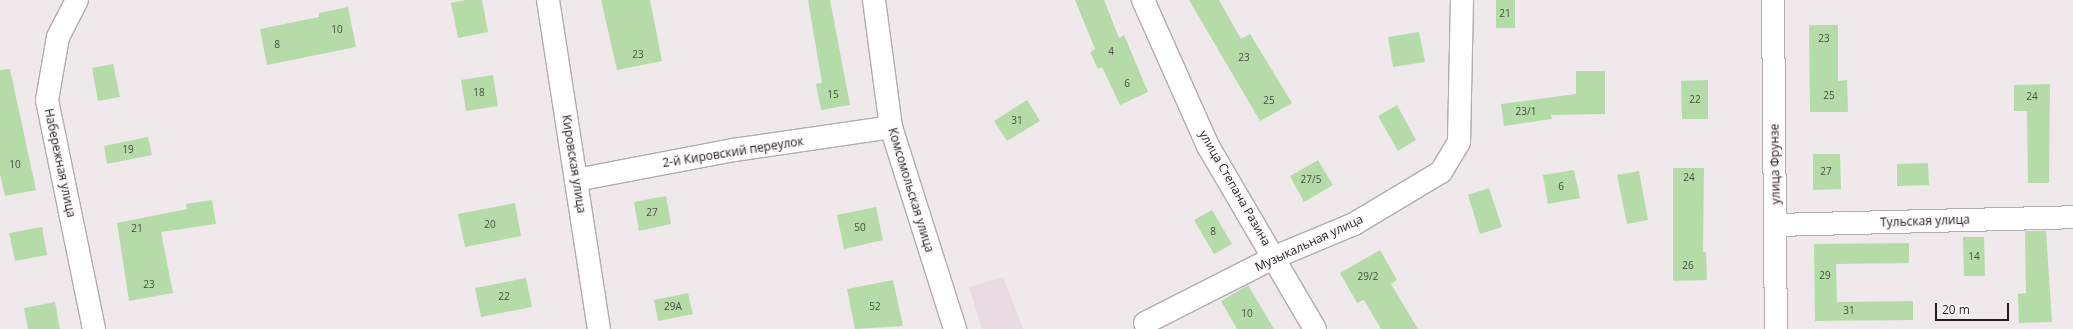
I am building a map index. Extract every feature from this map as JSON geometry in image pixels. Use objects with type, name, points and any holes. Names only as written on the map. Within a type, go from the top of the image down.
[{"type":"street","name":"Набережная улица","points":[[77,0],[58,37],[47,100],[94,329]]},
{"type":"street","name":"Кировская улица","points":[[548,0],[599,329]]},
{"type":"street","name":"Комсомольская улица","points":[[874,0],[891,127],[955,329]]},
{"type":"street","name":"улица Степана Разина","points":[[1143,0],[1208,146],[1275,257],[1315,329]]},
{"type":"street","name":"Музыкальная улица","points":[[1145,323],[1275,257],[1354,224],[1441,172],[1459,142],[1462,0]]},
{"type":"street","name":"улица Фрунзе","points":[[1773,0],[1776,329]]},
{"type":"street","name":"2-й Кировский переулок","points":[[576,180],[734,150],[891,127]]},
{"type":"street","name":"Тульская улица","points":[[1776,225],[2073,217]]},
{"type":"shaded area","points":[[1003,277],[1023,329],[982,329],[969,287]]},
{"type":"building","points":[[466,0],[482,0],[488,32],[458,38],[451,3]]},
{"type":"building","points":[[601,0],[650,0],[662,61],[617,70]]},
{"type":"building","points":[[808,0],[830,0],[850,105],[821,110],[816,84],[822,83]]},
{"type":"building","points":[[1075,0],[1104,0],[1119,38],[1124,35],[1148,92],[1120,105],[1102,67],[1098,69],[1090,52],[1095,49]]},
{"type":"building","points":[[1189,0],[1219,0],[1241,39],[1250,34],[1292,103],[1260,121]]},
{"type":"building","points":[[1496,0],[1515,0],[1515,28],[1496,28]]},
{"type":"building","points":[[348,7],[356,47],[267,65],[260,29],[319,17],[319,13]]},
{"type":"building","points":[[1809,25],[1838,25],[1838,81],[1847,80],[1848,112],[1810,112]]},
{"type":"building","points":[[1419,32],[1425,62],[1393,67],[1388,37]]},
{"type":"building","points":[[113,64],[120,97],[98,101],[92,68]]},
{"type":"building","points":[[10,69],[36,190],[5,196],[0,174],[0,70]]},
{"type":"building","points":[[1576,71],[1605,71],[1605,114],[1551,115],[1552,119],[1504,126],[1501,104],[1576,94]]},
{"type":"building","points":[[493,75],[498,106],[466,111],[461,80]]},
{"type":"building","points":[[1708,80],[1708,119],[1682,119],[1681,81]]},
{"type":"building","points":[[2050,84],[2049,183],[2028,183],[2027,111],[2014,111],[2014,85]]},
{"type":"building","points":[[1027,100],[1040,121],[1007,141],[994,121]]},
{"type":"building","points":[[1397,105],[1416,140],[1398,151],[1378,116]]},
{"type":"building","points":[[148,137],[152,155],[107,164],[104,146]]},
{"type":"building","points":[[1813,154],[1840,154],[1841,189],[1813,190]]},
{"type":"building","points":[[1318,160],[1333,185],[1304,202],[1290,176]]},
{"type":"building","points":[[1928,163],[1929,185],[1897,186],[1897,164]]},
{"type":"building","points":[[1673,168],[1704,168],[1703,252],[1706,252],[1707,280],[1673,281]]},
{"type":"building","points":[[1574,170],[1580,198],[1548,204],[1543,175]]},
{"type":"building","points":[[1639,171],[1648,220],[1627,224],[1617,175]]},
{"type":"building","points":[[1489,188],[1502,227],[1480,234],[1468,195]]},
{"type":"building","points":[[666,196],[671,224],[639,231],[634,202]]},
{"type":"building","points":[[212,200],[216,224],[161,232],[173,293],[129,301],[117,223],[187,209],[186,204]]},
{"type":"building","points":[[515,203],[521,236],[465,247],[458,214]]},
{"type":"building","points":[[876,207],[883,240],[844,249],[837,215]]},
{"type":"building","points":[[1212,210],[1232,244],[1214,254],[1194,220]]},
{"type":"building","points":[[42,227],[47,255],[15,261],[9,233]]},
{"type":"building","points":[[2025,231],[2046,231],[2052,322],[2019,323],[2018,294],[2026,293]]},
{"type":"building","points":[[1963,237],[1984,237],[1985,276],[1964,276]]},
{"type":"building","points":[[1909,243],[1909,263],[1836,264],[1837,302],[1913,301],[1913,320],[1815,321],[1814,244]]},
{"type":"building","points":[[1380,250],[1397,280],[1391,284],[1418,329],[1381,329],[1364,300],[1357,303],[1340,273]]},
{"type":"building","points":[[526,278],[532,307],[481,317],[475,288]]},
{"type":"building","points":[[893,280],[903,326],[855,329],[847,289]]},
{"type":"building","points":[[1248,285],[1274,329],[1237,329],[1221,301]]},
{"type":"building","points":[[688,293],[693,314],[658,321],[654,300]]},
{"type":"building","points":[[55,302],[60,329],[28,329],[24,308]]}]
